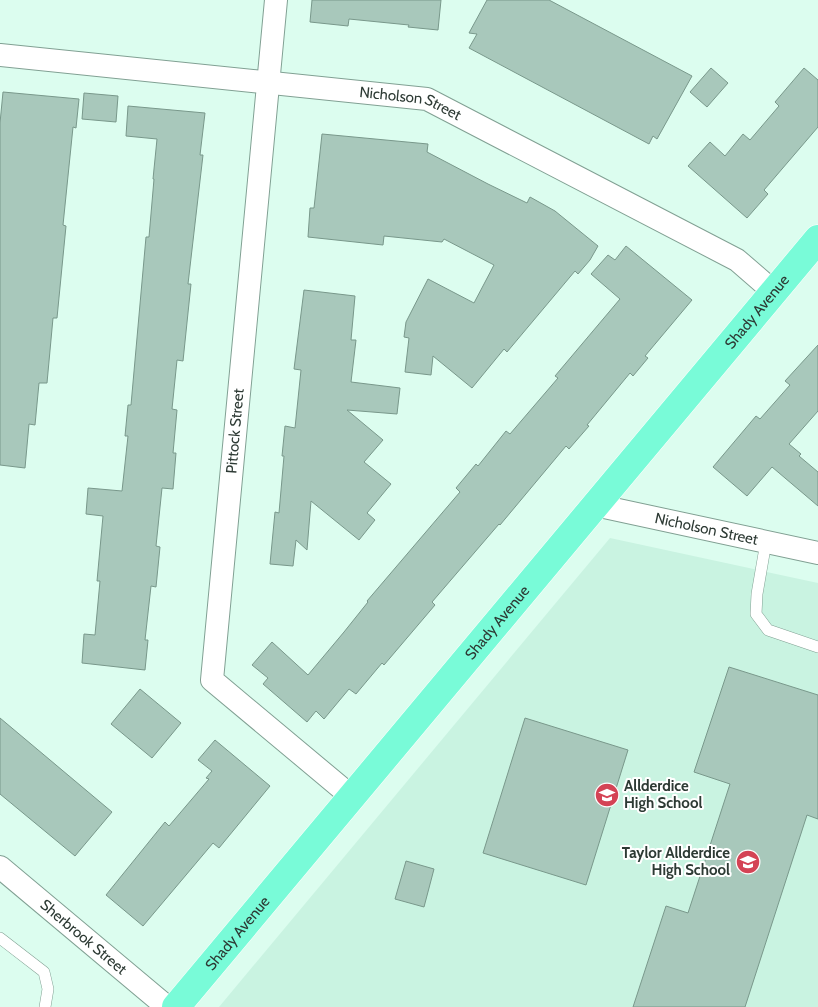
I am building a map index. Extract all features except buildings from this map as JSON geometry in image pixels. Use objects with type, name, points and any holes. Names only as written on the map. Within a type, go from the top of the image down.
[{"type":"main road","name":"Shady Avenue","points":[[176,1007],[818,239]]},
{"type":"street","name":"Pittock Street","points":[[276,0],[212,680],[352,797]]},
{"type":"street","name":"Nicholson Street","points":[[0,55],[427,98],[737,260],[774,292]]},
{"type":"street","name":"Nicholson Street","points":[[595,505],[818,553]]},
{"type":"street","name":"Sherbrook Street","points":[[0,867],[167,1007]]},
{"type":"lane","points":[[766,542],[757,594],[756,614],[768,630],[818,647]]},
{"type":"lane","points":[[0,938],[44,972],[48,989],[45,1007]]},
{"type":"shaded area","name":"Allderdice High School","points":[[610,538],[818,583],[818,1007],[219,1007]]},
{"type":"place","name":"Allderdice High School","points":[[607,795]]},
{"type":"place","name":"Taylor Allderdice High School","points":[[748,862]]}]
